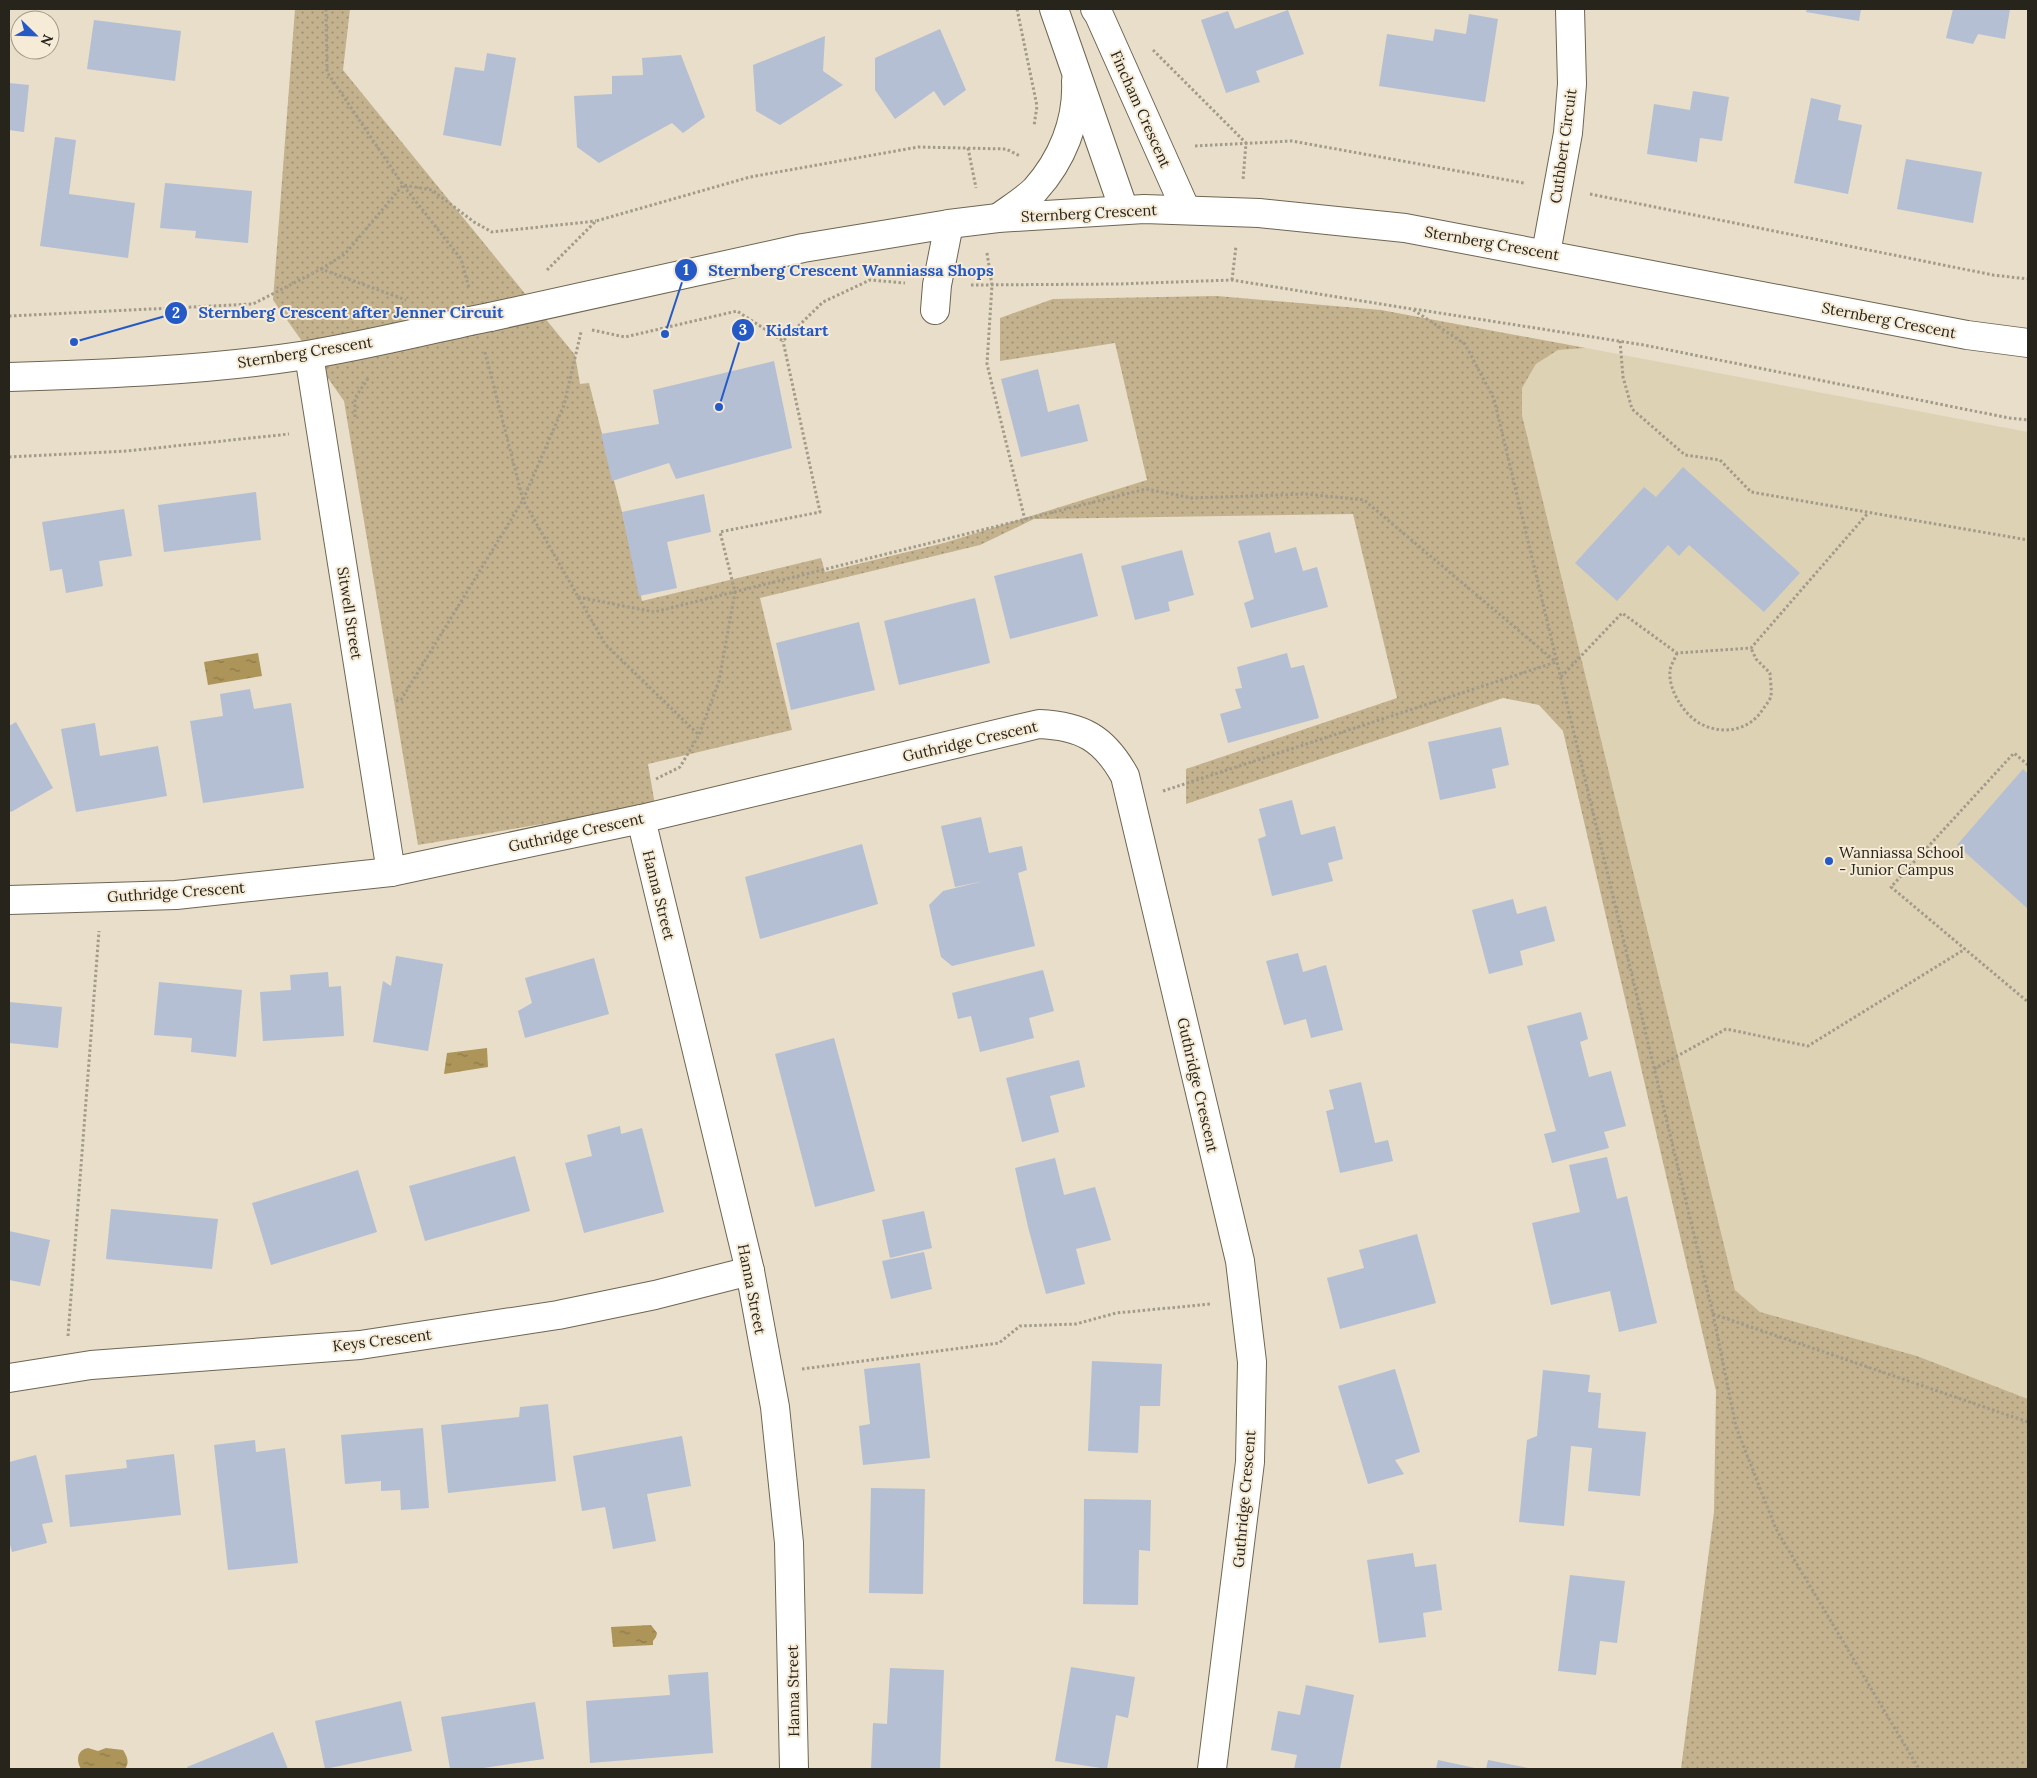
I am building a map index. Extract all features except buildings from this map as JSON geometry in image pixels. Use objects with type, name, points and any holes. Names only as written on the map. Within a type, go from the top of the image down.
[{"type":"street","points":[[1054,9],[1124,210]]},
{"type":"street","name":"Fincham Crescent","points":[[1095,9],[1186,210]]},
{"type":"street","name":"Cuthbert Circuit","points":[[1546,253],[1568,133],[1572,84],[1570,9]]},
{"type":"street","points":[[998,218],[1034,190],[1060,155],[1069,135],[1077,93],[1076,70]]},
{"type":"street","name":"Sternberg Crescent","points":[[9,377],[89,375],[237,364],[309,355],[477,311],[803,248],[949,224],[998,218],[1124,210],[1239,212],[1405,228],[1546,253],[1966,335],[2028,344]]},
{"type":"street","points":[[936,298],[949,224]]},
{"type":"street","name":"Sitwell Street","points":[[309,355],[391,872]]},
{"type":"street","name":"Guthridge Crescent","points":[[9,900],[176,895],[391,872],[641,819],[1039,724],[1063,725],[1086,733],[1114,756],[1125,776],[1240,1261],[1245,1302],[1252,1362],[1250,1462],[1212,1769]]},
{"type":"street","name":"Hanna Street","points":[[641,819],[750,1271],[775,1407],[789,1543],[794,1769]]},
{"type":"street","name":"Keys Crescent","points":[[9,1378],[91,1365],[360,1345],[558,1315],[655,1295],[750,1271]]},
{"type":"path","points":[[326,9],[327,72],[403,185],[461,259],[477,311]]},
{"type":"path","points":[[1017,9],[1037,106],[1033,133]]},
{"type":"path","points":[[1151,48],[1246,143]]},
{"type":"path","points":[[1192,146],[1292,141],[1558,189],[1993,275],[2028,279]]},
{"type":"path","points":[[1232,280],[1246,143]]},
{"type":"path","points":[[403,185],[432,190],[474,222],[492,232],[596,221],[750,177],[918,147],[1006,149],[1049,170]]},
{"type":"path","points":[[9,316],[253,304],[321,269],[345,254],[403,185]]},
{"type":"path","points":[[540,277],[596,221]]},
{"type":"path","points":[[321,269],[410,301]]},
{"type":"path","points":[[782,341],[823,302],[870,280],[936,298],[992,285],[1232,280],[1620,341],[2009,418],[2028,420]]},
{"type":"path","points":[[992,285],[987,364],[1025,520]]},
{"type":"path","points":[[1412,309],[1464,344],[1494,399],[1712,1314],[1736,1427],[1776,1529],[1919,1769]]},
{"type":"path","points":[[590,330],[625,337],[738,311],[782,341],[820,512],[720,532],[735,592],[720,681],[699,735],[680,767],[654,780]]},
{"type":"path","points":[[364,704],[401,700],[523,500],[564,406],[582,328]]},
{"type":"path","points":[[1620,341],[1623,377],[1632,409],[1685,455],[1720,460],[1751,492],[2028,540]]},
{"type":"path","points":[[485,350],[523,500],[605,644],[699,735]]},
{"type":"path","points":[[578,596],[654,612],[1146,489],[1192,498],[1306,494],[1364,500],[1557,662]]},
{"type":"path","points":[[1560,677],[1622,613],[1677,653],[1751,648],[1868,512]]},
{"type":"path","points":[[1677,653],[1670,670],[1672,689],[1681,703],[1690,716],[1702,725],[1728,730],[1745,727],[1758,717],[1771,696],[1770,673],[1756,659],[1751,648]]},
{"type":"path","points":[[1131,801],[1557,662]]},
{"type":"path","points":[[2028,765],[2014,754],[1890,887],[2028,1002]]},
{"type":"path","points":[[65,1369],[101,898]]},
{"type":"path","points":[[1654,1069],[1726,1029],[1808,1046],[1965,949]]},
{"type":"path","points":[[769,1373],[999,1343],[1020,1326],[1076,1324],[1116,1313],[1245,1302]]},
{"type":"path","points":[[1712,1314],[2028,1422]]},
{"type":"shaded area","points":[[295,9],[350,9],[343,70],[575,355],[580,384],[589,383],[622,512],[642,601],[821,558],[825,572],[944,543],[1147,480],[1115,343],[1000,361],[1000,318],[1053,299],[1217,296],[1381,310],[1586,348],[1558,350],[1536,364],[1522,388],[1522,415],[1735,1290],[1760,1312],[1917,1356],[2028,1399],[2028,1769],[1681,1769],[1714,1512],[1716,1391],[1563,731],[1539,705],[1503,698],[1186,804],[1186,769],[1397,698],[1353,514],[1034,519],[980,545],[760,598],[792,730],[648,764],[655,805],[418,845],[344,401],[273,300]]},
{"type":"shaded area","name":"Wanniassa School - Junior Campus","points":[[1586,348],[2028,432],[2028,1399],[1917,1356],[1760,1312],[1735,1290],[1522,415],[1522,388],[1536,364],[1558,350]]},
{"type":"water","points":[[258,653],[262,676],[208,685],[204,662]]},
{"type":"water","points":[[487,1048],[488,1067],[444,1074],[447,1053]]},
{"type":"water","points":[[651,1625],[657,1633],[653,1645],[613,1647],[611,1627]]},
{"type":"water","points":[[88,1748],[98,1751],[106,1748],[123,1750],[126,1755],[127,1767],[125,1769],[81,1769],[78,1756],[84,1749]]},
{"type":"place","name":"Sternberg Crescent Wanniassa Shops","points":[[665,334]]},
{"type":"place","name":"Sternberg Crescent after Jenner Circuit","points":[[74,342]]},
{"type":"place","name":"Kidstart","points":[[719,407]]},
{"type":"place","name":"Wanniassa School - Junior Campus","points":[[1829,861]]}]
